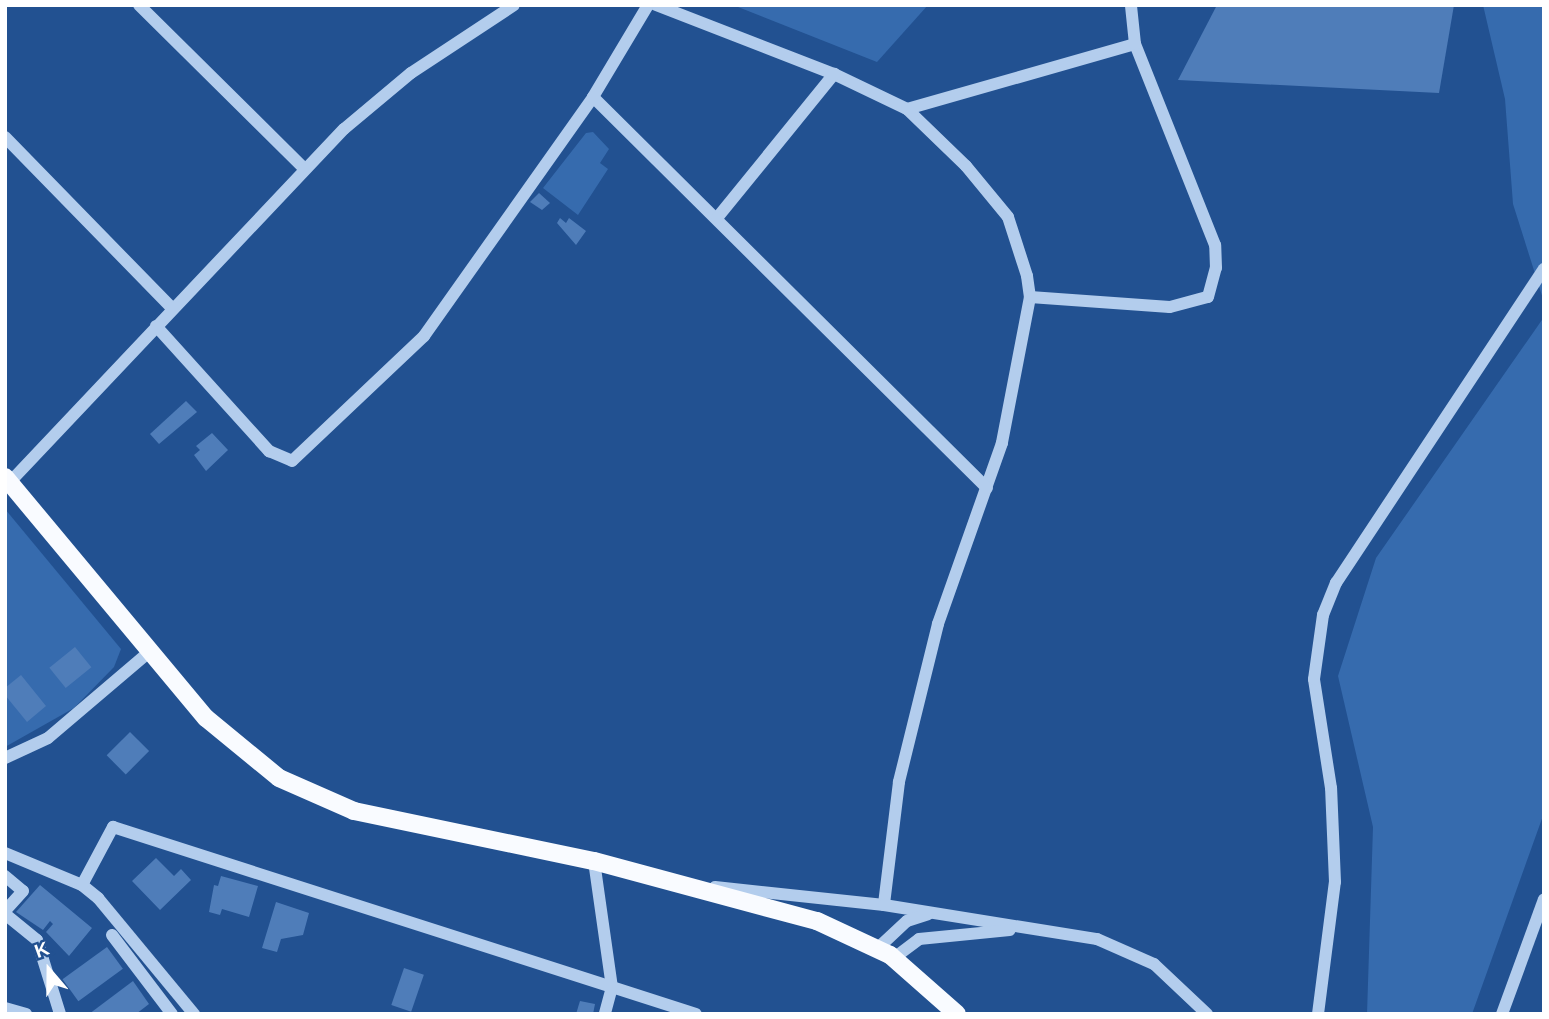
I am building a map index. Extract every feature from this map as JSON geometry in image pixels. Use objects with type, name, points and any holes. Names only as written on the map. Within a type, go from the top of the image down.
[{"type":"main road","points":[[7,480],[148,653],[237,748],[313,796],[405,824],[594,861],[691,884],[817,921],[894,958],[957,1014]]},
{"type":"street","points":[[139,5],[304,168]]},
{"type":"street","points":[[7,480],[173,309],[304,168],[411,73],[514,5]]},
{"type":"street","points":[[156,326],[269,451],[292,461],[424,336],[593,97],[648,5]]},
{"type":"street","points":[[656,5],[834,74],[907,108],[966,166],[1008,217],[1030,297],[1002,443],[938,624],[906,751],[884,905]]},
{"type":"street","points":[[1030,297],[1170,307],[1208,297],[1216,268],[1214,245],[1135,44],[1131,5]]},
{"type":"street","points":[[907,108],[1135,44]]},
{"type":"street","points":[[717,218],[834,74]]},
{"type":"street","points":[[593,97],[988,488]]},
{"type":"street","points":[[5,137],[173,309]]},
{"type":"street","points":[[1318,1014],[1335,883],[1331,788],[1314,679],[1323,615],[1336,583],[1544,269]]},
{"type":"street","points":[[5,758],[48,738],[148,653]]},
{"type":"street","points":[[82,885],[113,827],[696,1014]]},
{"type":"street","points":[[5,853],[82,885],[148,956],[194,1014]]},
{"type":"street","points":[[594,861],[612,987],[605,1014]]},
{"type":"street","points":[[5,876],[23,891],[5,912],[37,940],[60,1014]]},
{"type":"street","points":[[691,884],[931,912],[1035,929],[1128,950],[1178,983],[1207,1014]]},
{"type":"street","points":[[1502,1014],[1544,899]]},
{"type":"street","points":[[878,948],[907,921],[931,912]]},
{"type":"street","points":[[894,958],[919,939],[940,934],[1035,929]]},
{"type":"street","points":[[112,935],[172,1014]]},
{"type":"street","points":[[5,1008],[26,1014]]},
{"type":"shaded area","points":[[733,5],[928,5],[877,62]]},
{"type":"shaded area","points":[[1483,5],[1544,5],[1544,302],[1513,204],[1505,99]]},
{"type":"shaded area","points":[[593,132],[609,149],[600,163],[608,169],[578,215],[543,188],[586,133]]},
{"type":"shaded area","points":[[1544,317],[1544,813],[1472,1014],[1367,1014],[1373,827],[1338,676],[1376,558]]},
{"type":"shaded area","points":[[5,509],[121,649],[114,667],[74,708],[5,747]]},
{"type":"building","points":[[1217,5],[1454,5],[1439,93],[1178,80]]},
{"type":"building","points":[[539,193],[550,203],[542,210],[530,202]]},
{"type":"building","points":[[560,218],[566,223],[569,218],[586,231],[576,245],[557,223]]},
{"type":"building","points":[[186,401],[197,412],[159,444],[150,434]]},
{"type":"building","points":[[212,433],[228,450],[206,471],[194,455],[200,450],[196,446]]},
{"type":"building","points":[[75,647],[91,667],[66,688],[49,668]]},
{"type":"building","points":[[21,675],[46,706],[27,722],[5,695],[5,688]]},
{"type":"building","points":[[130,732],[149,751],[126,774],[107,755]]},
{"type":"building","points":[[156,858],[174,876],[181,869],[191,880],[160,910],[132,881]]},
{"type":"building","points":[[221,876],[258,886],[249,917],[222,909],[220,915],[209,912],[214,885],[218,886]]},
{"type":"building","points":[[40,885],[92,928],[69,956],[46,932],[53,924],[50,921],[43,930],[16,912]]},
{"type":"building","points":[[276,902],[309,913],[303,935],[281,939],[277,952],[262,948]]},
{"type":"building","points":[[107,947],[123,969],[78,1001],[63,979]]},
{"type":"building","points":[[404,968],[424,975],[411,1012],[391,1005]]},
{"type":"building","points":[[133,981],[149,1004],[136,1014],[89,1014]]},
{"type":"building","points":[[580,1001],[595,1004],[593,1014],[576,1014]]}]
